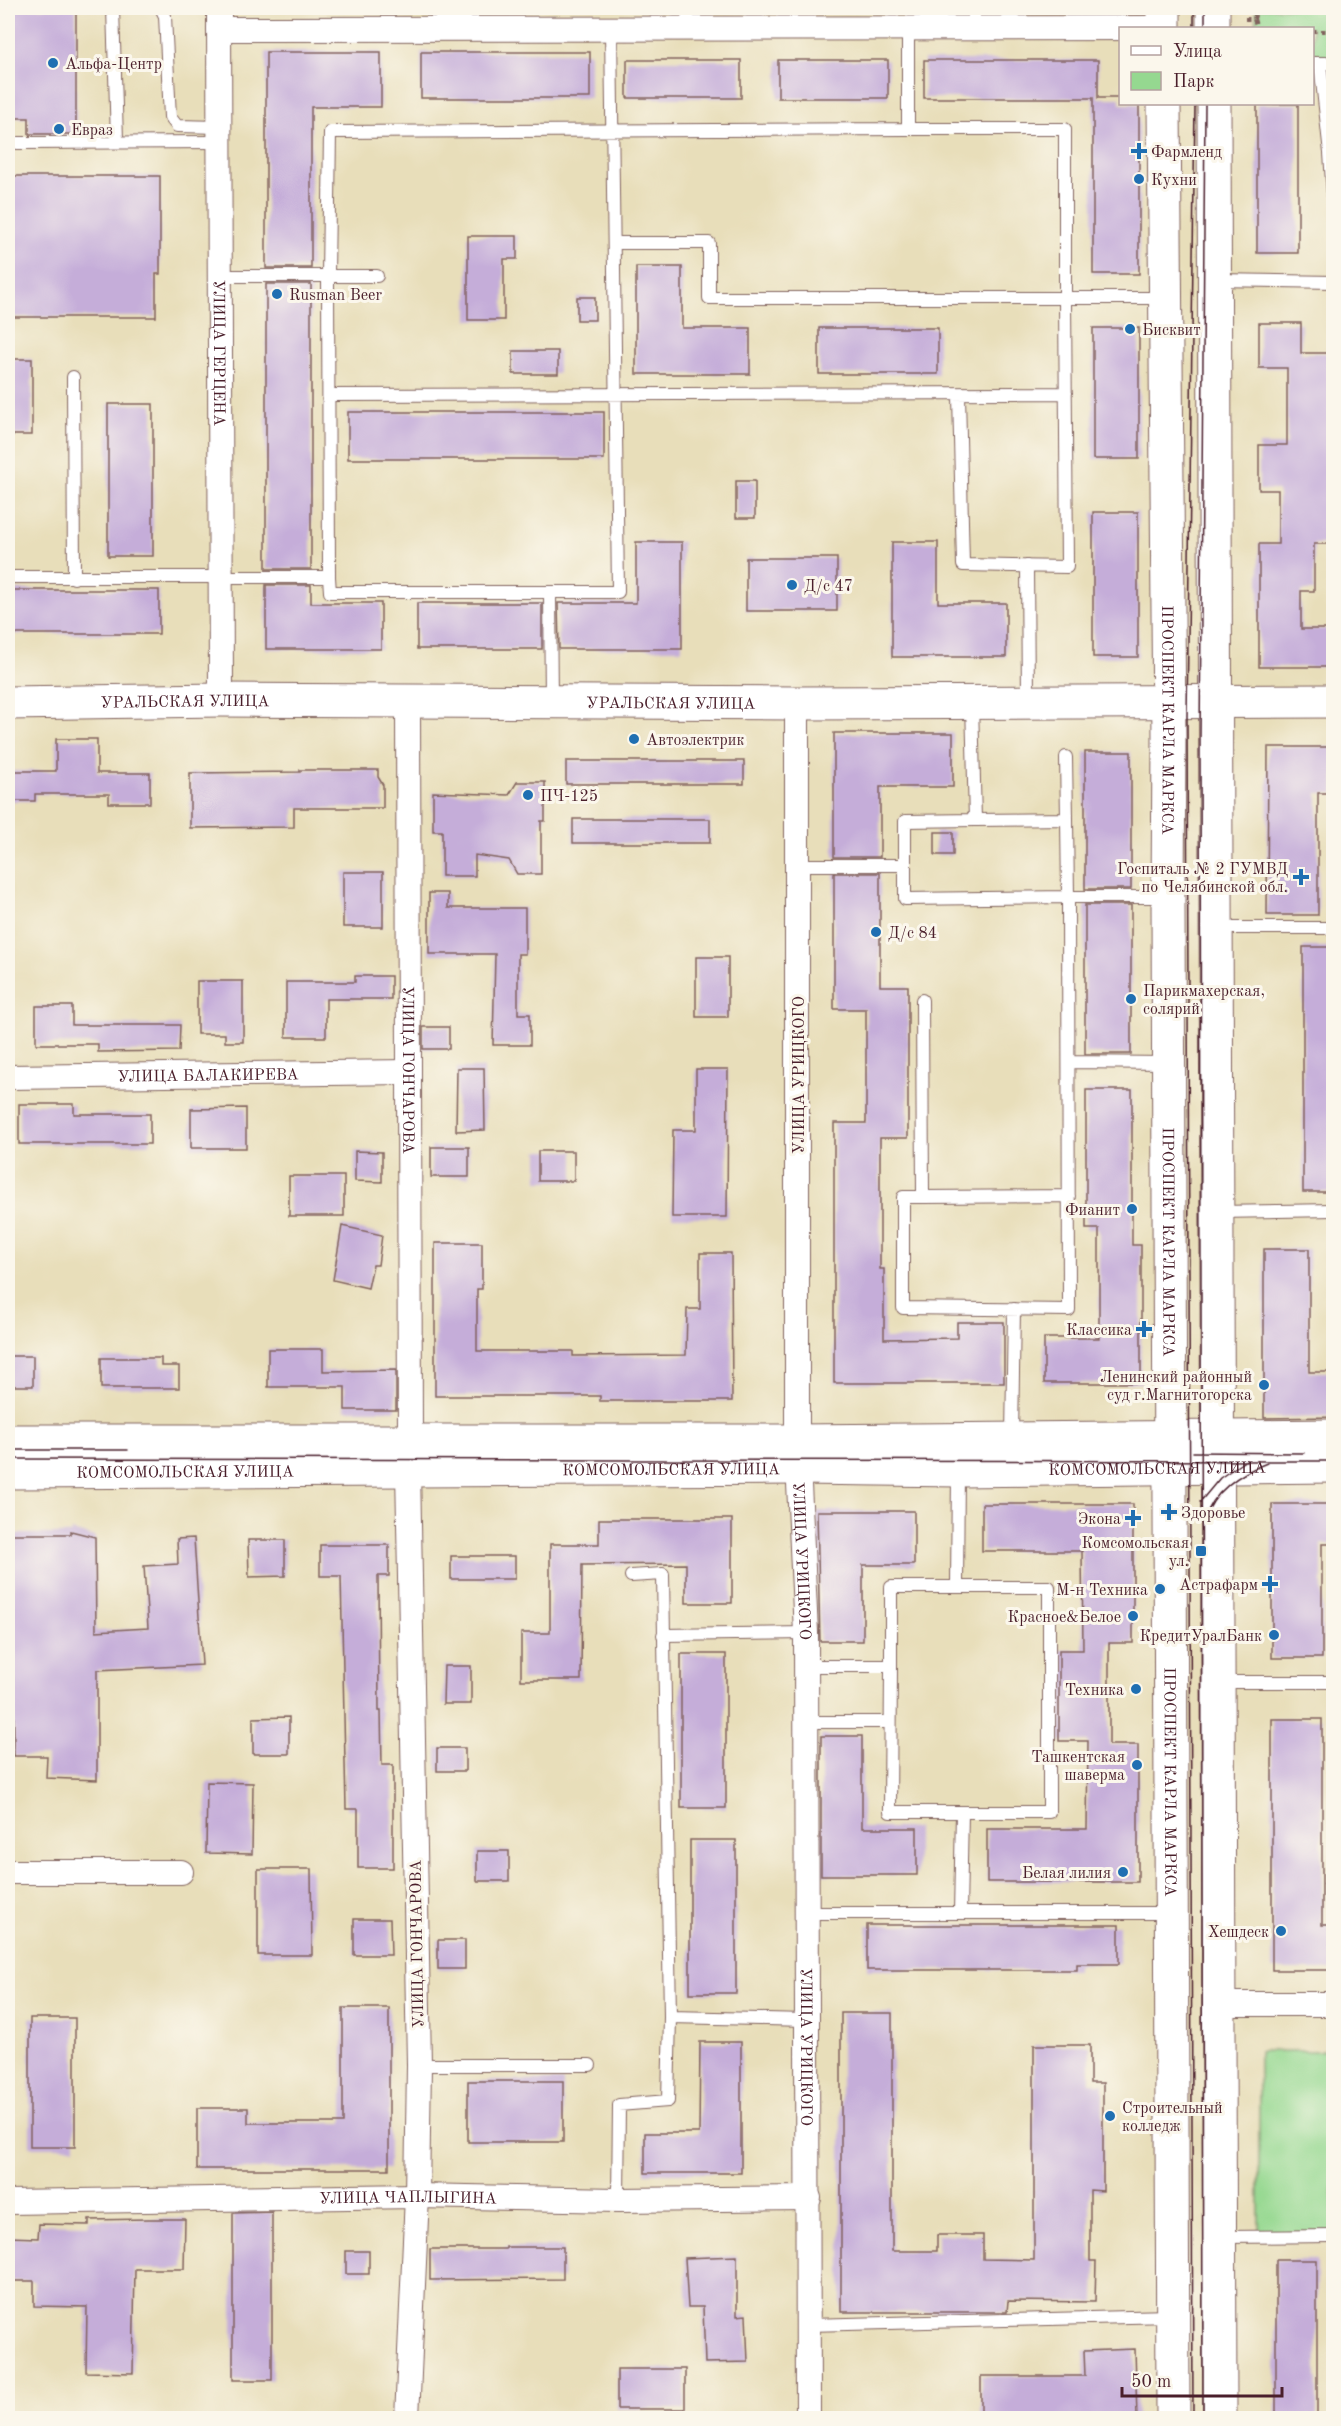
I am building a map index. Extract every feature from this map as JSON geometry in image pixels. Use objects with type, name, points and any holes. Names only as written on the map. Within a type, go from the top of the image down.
[{"type":"main road","points":[[1164,8],[1164,27]]},
{"type":"main road","points":[[1213,8],[1213,27]]},
{"type":"main road","name":"ПРОСПЕКТ КАРЛА МАРКСА","points":[[1164,105],[1169,700],[1168,1063],[1173,2418]]},
{"type":"main road","points":[[1214,105],[1220,2418]]},
{"type":"main road","name":"УРАЛЬСКАЯ УЛИЦА","points":[[8,703],[221,700],[796,703],[1334,700]]},
{"type":"main road","name":"КОМСОМОЛЬСКАЯ УЛИЦА","points":[[1217,1454],[1334,1436]]},
{"type":"main road","name":"КОМСОМОЛЬСКАЯ УЛИЦА","points":[[8,1441],[409,1455],[799,1454],[1012,1440],[1169,1454]]},
{"type":"main road","name":"КОМСОМОЛЬСКАЯ УЛИЦА","points":[[799,1454],[958,1470],[1169,1454],[1217,1454],[1334,1466]]},
{"type":"main road","name":"КОМСОМОЛЬСКАЯ УЛИЦА","points":[[8,1472],[409,1455]]},
{"type":"street","points":[[219,18],[612,28],[688,17],[908,27],[974,17],[1147,27]]},
{"type":"street","name":"УЛИЦА ГЕРЦЕНА","points":[[219,18],[221,700]]},
{"type":"street","name":"УЛИЦА ГОНЧАРОВА","points":[[407,2418],[417,2196],[418,2065],[409,1455],[408,701]]},
{"type":"street","name":"УЛИЦА УРИЦКОГО","points":[[796,703],[799,1454],[806,1634],[808,2418]]},
{"type":"street","name":"УЛИЦА БАЛАКИРЕВА","points":[[8,1077],[409,1072]]},
{"type":"street","points":[[8,1872],[181,1872]]},
{"type":"street","points":[[1219,2004],[1334,2004]]},
{"type":"street","name":"УЛИЦА ЧАПЛЫГИНА","points":[[8,2202],[417,2196],[618,2200],[809,2198]]},
{"type":"lane","points":[[113,8],[117,140]]},
{"type":"lane","points":[[161,8],[165,16],[168,107],[173,124],[171,141]]},
{"type":"lane","points":[[908,27],[908,129]]},
{"type":"lane","points":[[612,28],[612,129],[617,393],[618,591],[330,591],[328,276],[330,132],[612,129],[1065,129],[1067,567],[963,566],[959,395]]},
{"type":"lane","points":[[1334,63],[1316,63],[1332,153],[1334,212]]},
{"type":"lane","points":[[173,124],[220,134]]},
{"type":"lane","points":[[17,143],[171,141],[220,134]]},
{"type":"lane","points":[[615,243],[709,243],[709,298],[1166,298]]},
{"type":"lane","points":[[220,276],[377,276]]},
{"type":"lane","points":[[1214,280],[1334,282]]},
{"type":"lane","points":[[73,377],[74,578]]},
{"type":"lane","points":[[330,395],[1066,393]]},
{"type":"lane","points":[[1027,566],[1028,701]]},
{"type":"lane","points":[[8,578],[329,577]]},
{"type":"lane","points":[[550,591],[551,702]]},
{"type":"lane","points":[[972,702],[975,820]]},
{"type":"lane","points":[[1066,757],[1069,1062],[1069,1196],[1069,1310],[903,1308],[903,1197],[1069,1196]]},
{"type":"lane","points":[[1067,819],[905,822],[905,898],[1168,897]]},
{"type":"lane","points":[[798,865],[905,865]]},
{"type":"lane","points":[[1216,928],[1334,928]]},
{"type":"lane","points":[[922,1000],[923,1197]]},
{"type":"lane","points":[[1069,1062],[1168,1063]]},
{"type":"lane","points":[[1216,1212],[1334,1210]]},
{"type":"lane","points":[[1012,1440],[1014,1309]]},
{"type":"lane","points":[[957,1587],[958,1470]]},
{"type":"lane","points":[[618,2200],[618,2105],[668,2101],[670,2017],[663,1574],[631,1576]]},
{"type":"lane","points":[[891,1587],[1048,1587],[1048,1812],[890,1812],[891,1666],[891,1587]]},
{"type":"lane","points":[[663,1635],[806,1634]]},
{"type":"lane","points":[[806,1666],[891,1666]]},
{"type":"lane","points":[[1218,1682],[1334,1682]]},
{"type":"lane","points":[[805,1722],[891,1722]]},
{"type":"lane","points":[[960,1913],[962,1812]]},
{"type":"lane","points":[[806,1913],[1171,1913]]},
{"type":"lane","points":[[670,2017],[807,2020]]},
{"type":"lane","points":[[418,2065],[590,2065]]},
{"type":"lane","points":[[1220,2237],[1334,2236]]},
{"type":"lane","points":[[808,2325],[1172,2316]]},
{"type":"path","points":[[1257,8],[1254,19],[1257,27]]},
{"type":"path","points":[[1245,19],[1254,19]]},
{"type":"path","points":[[1314,31],[1334,31]]},
{"type":"green space","points":[[1256,8],[1333,8],[1333,70],[1314,70],[1314,27],[1256,27]]},
{"type":"green space","points":[[1259,2051],[1333,2051],[1333,2233],[1259,2233]]},
{"type":"building","name":"Альфа-Центр","points":[[8,8],[76,8],[76,134],[29,134],[29,118],[8,118]]},
{"type":"building","points":[[266,52],[381,52],[381,107],[311,107],[311,268],[266,268]]},
{"type":"building","points":[[421,52],[590,52],[590,98],[421,98]]},
{"type":"building","points":[[627,60],[741,60],[741,98],[627,98]]},
{"type":"building","points":[[778,60],[888,60],[888,98],[778,98]]},
{"type":"building","points":[[924,60],[1098,60],[1098,98],[1119,98],[1119,105],[1139,105],[1139,274],[1093,274],[1093,98],[924,98]]},
{"type":"building","points":[[1257,105],[1298,105],[1298,253],[1257,253]]},
{"type":"building","points":[[8,176],[160,176],[160,274],[156,274],[156,317],[8,317]]},
{"type":"building","points":[[468,236],[517,236],[517,259],[504,259],[504,320],[468,320]]},
{"type":"building","points":[[636,267],[682,267],[682,328],[750,328],[750,374],[636,374]]},
{"type":"building","points":[[266,284],[311,284],[311,569],[266,569]]},
{"type":"building","points":[[577,297],[595,297],[595,320],[577,320]]},
{"type":"building","points":[[1259,323],[1301,323],[1301,353],[1332,353],[1334,544],[1314,544],[1314,591],[1301,591],[1301,629],[1334,629],[1334,667],[1259,667],[1259,544],[1278,544],[1278,490],[1259,490],[1259,445],[1287,445],[1287,368],[1259,368]]},
{"type":"building","points":[[819,328],[938,328],[938,374],[819,374]]},
{"type":"building","points":[[1093,328],[1139,328],[1139,459],[1093,459]]},
{"type":"building","points":[[513,351],[558,351],[558,374],[513,374]]},
{"type":"building","points":[[8,359],[32,359],[32,435],[8,435]]},
{"type":"building","points":[[108,404],[153,404],[153,556],[108,556]]},
{"type":"building","points":[[348,412],[604,412],[604,459],[348,459]]},
{"type":"building","points":[[736,481],[755,481],[755,518],[736,518]]},
{"type":"building","points":[[1093,512],[1138,512],[1138,657],[1093,657]]},
{"type":"building","points":[[636,542],[682,542],[682,649],[559,649],[558,603],[636,603]]},
{"type":"building","points":[[892,542],[938,542],[938,603],[1006,603],[1006,657],[892,657]]},
{"type":"building","name":"Д/с 47","points":[[746,558],[837,558],[837,611],[746,611]]},
{"type":"building","points":[[266,585],[311,585],[311,603],[381,603],[381,649],[266,649]]},
{"type":"building","points":[[8,590],[159,590],[159,634],[8,634]]},
{"type":"building","points":[[417,603],[542,603],[542,649],[417,649]]},
{"type":"building","points":[[834,733],[953,733],[953,787],[880,787],[880,857],[834,857]]},
{"type":"building","points":[[56,739],[97,739],[97,773],[150,773],[150,803],[109,803],[109,794],[35,794],[35,801],[8,801],[8,771],[56,771]]},
{"type":"building","points":[[1268,747],[1334,747],[1334,793],[1318,793],[1318,915],[1267,915]]},
{"type":"building","points":[[1085,752],[1131,752],[1131,889],[1085,889]]},
{"type":"building","points":[[566,761],[744,761],[744,784],[566,784]]},
{"type":"building","points":[[300,770],[378,770],[378,777],[383,785],[383,808],[294,808],[294,827],[190,828],[190,773],[300,772]]},
{"type":"building","points":[[517,782],[545,782],[545,821],[541,821],[541,874],[517,874],[509,860],[475,855],[475,876],[442,876],[442,831],[433,831],[433,792],[509,795]]},
{"type":"building","points":[[573,819],[710,819],[710,843],[573,843]]},
{"type":"building","points":[[935,832],[953,832],[953,855],[935,855]]},
{"type":"building","points":[[343,872],[383,872],[383,927],[343,927]]},
{"type":"building","points":[[834,873],[880,873],[880,986],[908,986],[908,1138],[880,1138],[880,1269],[884,1269],[884,1339],[957,1338],[957,1322],[1004,1322],[1004,1383],[834,1383],[834,1123],[866,1123],[866,1009],[834,1009]]},
{"type":"building","points":[[429,893],[448,893],[448,908],[525,908],[525,954],[518,954],[518,1014],[530,1014],[530,1045],[493,1045],[495,954],[429,954]]},
{"type":"building","points":[[1085,905],[1131,905],[1131,1054],[1085,1054]]},
{"type":"building","points":[[1303,947],[1334,947],[1334,1192],[1303,1192]]},
{"type":"building","points":[[696,957],[728,957],[728,1017],[696,1017]]},
{"type":"building","points":[[355,976],[391,976],[391,999],[326,999],[326,1037],[286,1037],[286,982],[355,982]]},
{"type":"building","points":[[197,981],[243,981],[243,1042],[225,1042],[225,1034],[197,1034]]},
{"type":"building","points":[[36,1006],[72,1006],[72,1025],[180,1025],[179,1051],[98,1052],[98,1044],[36,1044]]},
{"type":"building","points":[[423,1027],[449,1027],[449,1049],[423,1049]]},
{"type":"building","points":[[457,1068],[484,1068],[485,1130],[456,1131]]},
{"type":"building","points":[[696,1069],[728,1069],[727,1217],[672,1217],[673,1130],[696,1130]]},
{"type":"building","points":[[1086,1090],[1132,1090],[1132,1245],[1141,1245],[1141,1383],[1044,1383],[1044,1338],[1099,1338],[1099,1229],[1086,1229]]},
{"type":"building","points":[[19,1104],[74,1104],[74,1114],[150,1114],[150,1144],[19,1144]]},
{"type":"building","points":[[246,1108],[246,1148],[191,1148],[191,1109]]},
{"type":"building","points":[[431,1147],[469,1147],[469,1177],[431,1177]]},
{"type":"building","points":[[355,1151],[382,1152],[382,1182],[355,1181]]},
{"type":"building","points":[[538,1151],[574,1151],[574,1181],[538,1181]]},
{"type":"building","points":[[289,1176],[344,1176],[344,1216],[289,1216]]},
{"type":"building","points":[[342,1226],[382,1235],[378,1265],[373,1265],[368,1288],[333,1280]]},
{"type":"building","points":[[435,1243],[482,1243],[482,1289],[477,1289],[477,1351],[573,1351],[573,1356],[686,1355],[687,1309],[700,1309],[700,1253],[731,1253],[732,1401],[600,1401],[600,1396],[435,1396]]},
{"type":"building","points":[[1264,1249],[1309,1249],[1309,1372],[1334,1372],[1334,1417],[1264,1418]]},
{"type":"building","points":[[268,1349],[323,1349],[323,1371],[396,1370],[396,1410],[345,1410],[345,1387],[268,1387]]},
{"type":"building","points":[[8,1356],[33,1356],[33,1386],[8,1386]]},
{"type":"building","points":[[101,1358],[161,1358],[161,1366],[179,1366],[179,1388],[101,1388]]},
{"type":"building","points":[[982,1504],[1133,1504],[1133,1643],[1109,1643],[1109,1745],[1138,1745],[1138,1882],[987,1882],[987,1829],[1087,1829],[1088,1741],[1059,1741],[1059,1650],[1083,1650],[1082,1551],[982,1551]]},
{"type":"building","points":[[1272,1504],[1334,1504],[1334,1544],[1322,1544],[1322,1658],[1272,1658]]},
{"type":"building","points":[[817,1511],[914,1511],[914,1565],[863,1565],[863,1641],[820,1641]]},
{"type":"building","points":[[599,1519],[732,1519],[732,1603],[686,1603],[686,1564],[582,1565],[581,1680],[521,1680],[521,1633],[550,1633],[550,1544],[599,1544]]},
{"type":"building","points":[[71,1531],[95,1537],[96,1631],[148,1628],[144,1566],[178,1564],[177,1539],[194,1538],[202,1665],[97,1670],[97,1780],[46,1778],[47,1756],[14,1756],[12,1534],[71,1534]]},
{"type":"building","points":[[248,1540],[285,1540],[285,1576],[249,1577]]},
{"type":"building","points":[[320,1545],[389,1545],[389,1576],[378,1576],[379,1711],[381,1711],[382,1765],[393,1765],[393,1868],[358,1868],[358,1809],[346,1809],[341,1576],[320,1576]]},
{"type":"building","points":[[451,1556],[515,1556],[515,1579],[451,1579]]},
{"type":"building","points":[[681,1654],[726,1654],[726,1808],[681,1808]]},
{"type":"building","points":[[444,1666],[471,1666],[471,1704],[443,1704]]},
{"type":"building","points":[[289,1717],[289,1754],[253,1754],[253,1718]]},
{"type":"building","points":[[1272,1719],[1322,1719],[1322,1925],[1334,1925],[1334,1970],[1272,1970]]},
{"type":"building","points":[[821,1736],[862,1736],[862,1828],[917,1828],[917,1875],[821,1875]]},
{"type":"building","points":[[437,1748],[465,1748],[465,1771],[437,1771]]},
{"type":"building","points":[[207,1782],[253,1783],[252,1854],[206,1853]]},
{"type":"building","points":[[690,1840],[736,1840],[736,1993],[690,1993]]},
{"type":"building","points":[[477,1851],[509,1851],[509,1881],[477,1881]]},
{"type":"building","points":[[258,1869],[311,1869],[312,1955],[258,1955]]},
{"type":"building","points":[[354,1919],[390,1919],[391,1955],[354,1955]]},
{"type":"building","points":[[867,1925],[1119,1925],[1119,1964],[1077,1964],[1077,1970],[867,1970]]},
{"type":"building","points":[[438,1940],[465,1940],[465,1969],[438,1969]]},
{"type":"building","points":[[343,2008],[389,2008],[389,2169],[197,2169],[197,2108],[248,2108],[248,2123],[343,2123]]},
{"type":"building","points":[[841,2013],[892,2013],[892,2251],[937,2251],[937,2235],[983,2235],[983,2259],[1034,2260],[1034,2045],[1090,2045],[1090,2083],[1103,2083],[1103,2191],[1090,2190],[1090,2261],[1096,2261],[1095,2302],[1008,2301],[1007,2312],[841,2312]]},
{"type":"building","points":[[30,2018],[75,2018],[75,2147],[30,2147]]},
{"type":"building","points":[[700,2042],[741,2042],[741,2173],[645,2173],[645,2133],[699,2133]]},
{"type":"building","points":[[468,2081],[563,2081],[563,2142],[468,2142]]},
{"type":"building","points":[[272,2212],[272,2380],[233,2380],[233,2213]]},
{"type":"building","points":[[185,2219],[184,2269],[135,2269],[133,2373],[86,2372],[87,2307],[34,2306],[34,2281],[8,2281],[8,2237],[38,2238],[39,2224],[89,2225],[89,2220]]},
{"type":"building","points":[[506,2247],[563,2247],[563,2279],[430,2280],[430,2249],[506,2249]]},
{"type":"building","points":[[346,2251],[369,2251],[369,2274],[346,2274]]},
{"type":"building","points":[[737,2256],[737,2316],[746,2315],[748,2362],[705,2363],[703,2307],[688,2307],[685,2258]]},
{"type":"building","points":[[1276,2260],[1317,2260],[1317,2418],[1276,2418]]},
{"type":"building","points":[[1135,2349],[1137,2418],[981,2418],[981,2376],[1085,2376],[1084,2351]]},
{"type":"building","points":[[617,2369],[685,2369],[685,2409],[617,2409]]},
{"type":"tram line","points":[[1194,8],[1194,27]]},
{"type":"tram line","points":[[1205,8],[1205,27]]},
{"type":"tram line","points":[[1193,2418],[1187,716],[1195,105]]},
{"type":"tram line","points":[[1203,2418],[1200,738],[1205,105]]},
{"type":"tram line","points":[[8,1450],[128,1450]]},
{"type":"tram line","points":[[1193,1452],[1304,1453]]},
{"type":"tram line","points":[[8,1459],[1334,1461]]},
{"type":"tram line","points":[[1200,1502],[1220,1478],[1246,1460]]},
{"type":"tram line","points":[[1204,1521],[1213,1501],[1228,1485],[1247,1472],[1267,1463]]},
{"type":"place","name":"Альфа-Центр","points":[[53,63]]},
{"type":"place","name":"Евраз","points":[[59,129]]},
{"type":"place","name":"Фармленд","points":[[1139,151]]},
{"type":"place","name":"Кухни","points":[[1139,179]]},
{"type":"place","name":"Rusman Beer","points":[[277,294]]},
{"type":"place","name":"Бисквит","points":[[1130,329]]},
{"type":"place","name":"Д/с 47","points":[[792,585]]},
{"type":"place","name":"Автоэлектрик","points":[[634,739]]},
{"type":"place","name":"ПЧ-125","points":[[528,795]]},
{"type":"place","name":"Госпиталь № 2 ГУМВД по Челябинской обл.","points":[[1301,877]]},
{"type":"place","name":"Д/с 84","points":[[876,932]]},
{"type":"place","name":"Парикмахерская, солярий","points":[[1131,999]]},
{"type":"place","name":"Фианит","points":[[1132,1209]]},
{"type":"place","name":"Классика","points":[[1144,1329]]},
{"type":"place","name":"Ленинский районный суд г.Магнитогорска","points":[[1264,1385]]},
{"type":"place","name":"Здоровье","points":[[1169,1512]]},
{"type":"place","name":"Экона","points":[[1133,1518]]},
{"type":"place","name":"Комсомольская ул.","points":[[1201,1551]]},
{"type":"place","name":"Астрафарм","points":[[1270,1584]]},
{"type":"place","name":"М-н Техника","points":[[1160,1589]]},
{"type":"place","name":"Красное&Белое","points":[[1133,1616]]},
{"type":"place","name":"КредитУралБанк","points":[[1274,1635]]},
{"type":"place","name":"Техника","points":[[1136,1689]]},
{"type":"place","name":"Ташкентская шаверма","points":[[1137,1765]]},
{"type":"place","name":"Белая лилия","points":[[1123,1872]]},
{"type":"place","name":"Хешдеск","points":[[1281,1931]]},
{"type":"place","name":"Строительный колледж","points":[[1110,2116]]}]
